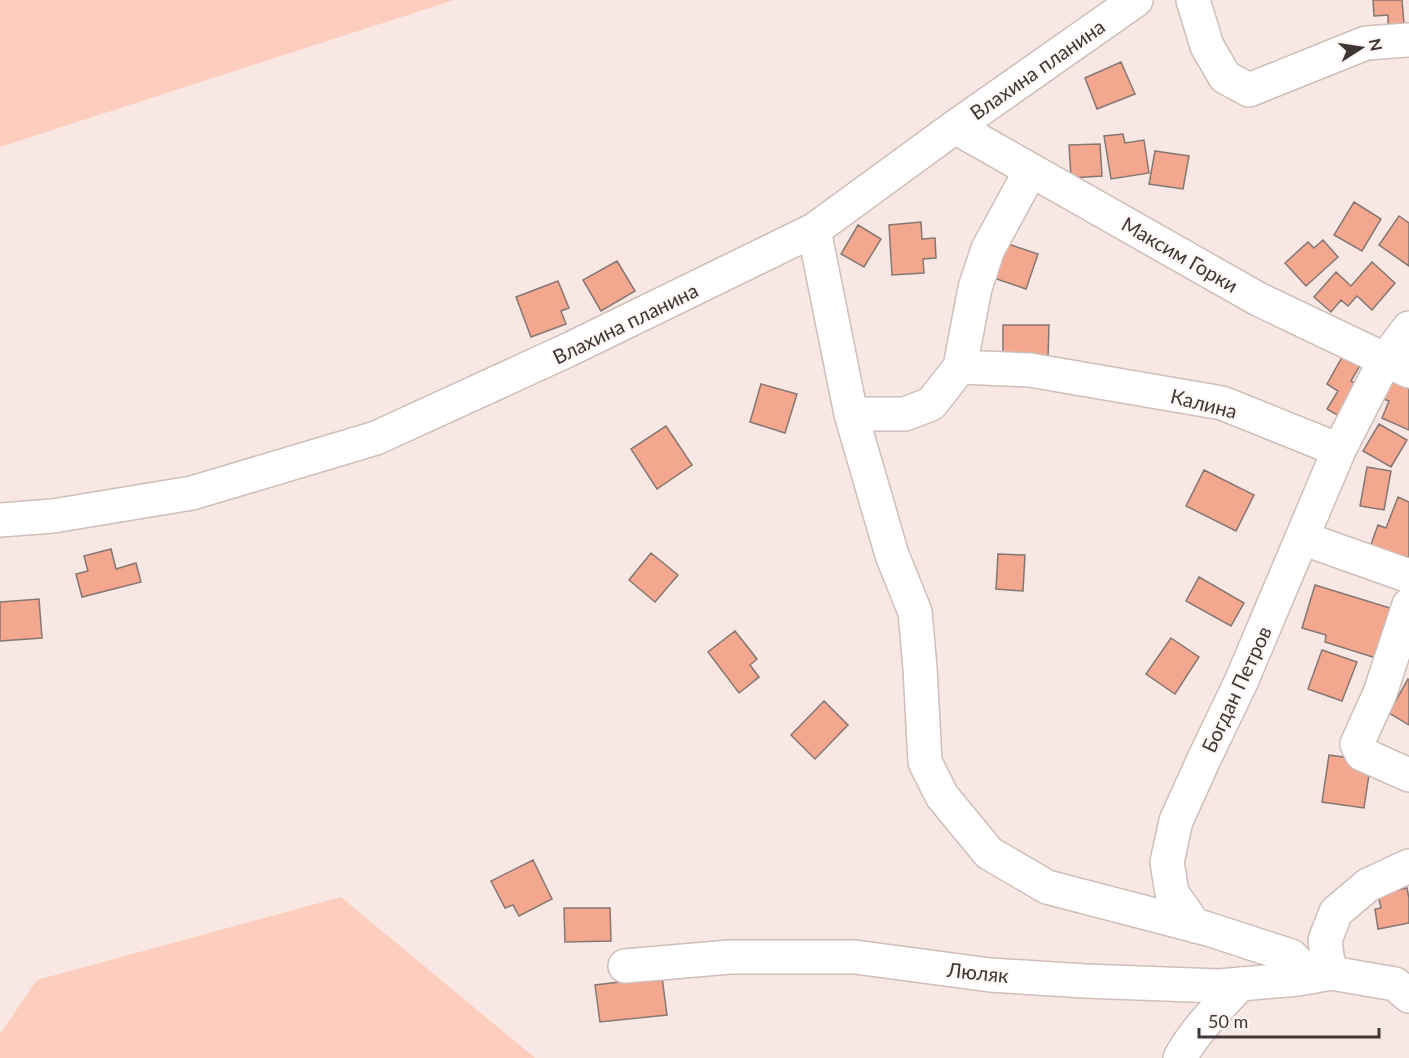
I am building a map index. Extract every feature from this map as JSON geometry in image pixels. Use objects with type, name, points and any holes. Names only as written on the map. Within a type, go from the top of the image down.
[{"type":"street","name":"Влахина планина","points":[[0,520],[53,516],[192,493],[376,438],[568,350],[814,230],[955,127],[1136,0]]},
{"type":"street","points":[[1194,0],[1207,46],[1224,77],[1249,90],[1366,43],[1409,40]]},
{"type":"street","name":"Максим Горки","points":[[955,127],[1258,299],[1397,366]]},
{"type":"street","points":[[851,414],[905,414],[931,404],[960,367],[975,288],[988,249],[1031,170]]},
{"type":"street","points":[[814,230],[851,414],[892,555],[915,612],[925,762],[942,796],[989,853],[1047,887],[1196,926],[1291,957],[1321,975],[1327,956],[1325,940],[1336,912],[1368,885],[1409,866]]},
{"type":"street","points":[[1339,450],[1397,366],[1409,328]]},
{"type":"street","name":"Калина","points":[[960,367],[1030,370],[1222,403],[1339,450]]},
{"type":"street","name":"Богдан Петров","points":[[1196,926],[1172,893],[1167,862],[1176,821],[1241,682],[1339,450]]},
{"type":"street","points":[[1302,538],[1409,576]]},
{"type":"street","points":[[1409,605],[1380,693],[1357,744],[1362,754],[1409,775]]},
{"type":"street","name":"Люляк","points":[[625,966],[730,957],[855,957],[990,975],[1096,982],[1219,986],[1321,975],[1395,984],[1409,996]]},
{"type":"street","points":[[1180,1058],[1186,1046],[1240,984]]},
{"type":"shaded area","points":[[0,0],[454,0],[0,147]]},
{"type":"shaded area","points":[[341,897],[535,1058],[0,1058],[0,1034],[37,980]]},
{"type":"building","points":[[1373,0],[1402,0],[1404,24],[1388,24],[1388,15],[1374,16]]},
{"type":"building","points":[[1121,62],[1135,94],[1097,109],[1085,78]]},
{"type":"building","points":[[1123,134],[1125,143],[1144,140],[1149,173],[1111,179],[1104,136]]},
{"type":"building","points":[[1100,144],[1102,176],[1071,178],[1069,145]]},
{"type":"building","points":[[1155,151],[1189,156],[1183,189],[1149,184]]},
{"type":"building","points":[[1354,202],[1381,219],[1362,251],[1334,235]]},
{"type":"building","points":[[1399,216],[1409,223],[1409,266],[1379,245]]},
{"type":"building","points":[[921,222],[922,239],[935,238],[936,258],[923,259],[924,273],[892,275],[889,225]]},
{"type":"building","points":[[858,225],[881,239],[864,267],[841,254]]},
{"type":"building","points":[[1323,240],[1338,257],[1306,286],[1285,263],[1308,242],[1314,248]]},
{"type":"building","points":[[999,241],[1038,254],[1026,289],[988,276]]},
{"type":"building","points":[[617,261],[635,291],[601,311],[583,280]]},
{"type":"building","points":[[1372,262],[1395,283],[1372,310],[1357,296],[1348,306],[1341,300],[1331,312],[1314,297],[1336,272],[1351,286]]},
{"type":"building","points":[[558,281],[569,308],[561,311],[566,324],[531,337],[516,297]]},
{"type":"building","points":[[1003,325],[1049,325],[1048,359],[1003,359]]},
{"type":"building","points":[[1345,352],[1362,362],[1351,381],[1365,389],[1346,420],[1327,409],[1338,391],[1327,384]]},
{"type":"building","points":[[1387,375],[1409,384],[1409,430],[1382,418],[1389,401],[1378,397]]},
{"type":"building","points":[[761,384],[797,394],[785,433],[750,422]]},
{"type":"building","points":[[1379,424],[1407,440],[1391,467],[1363,451]]},
{"type":"building","points":[[666,426],[692,465],[657,489],[631,449]]},
{"type":"building","points":[[1367,467],[1391,471],[1384,510],[1360,506]]},
{"type":"building","points":[[1204,470],[1254,495],[1236,531],[1186,506]]},
{"type":"building","points":[[1398,497],[1409,502],[1409,558],[1407,564],[1369,550],[1378,525],[1386,528]]},
{"type":"building","points":[[111,549],[116,569],[136,563],[141,582],[82,597],[76,574],[88,571],[84,556]]},
{"type":"building","points":[[651,553],[678,575],[655,602],[629,580]]},
{"type":"building","points":[[998,554],[1025,555],[1023,591],[996,589]]},
{"type":"building","points":[[1199,577],[1244,603],[1231,626],[1186,601]]},
{"type":"building","points":[[1315,585],[1390,608],[1376,658],[1325,642],[1326,635],[1302,628]]},
{"type":"building","points":[[39,599],[42,638],[0,641],[0,602]]},
{"type":"building","points":[[735,631],[757,659],[750,665],[759,677],[739,693],[708,652]]},
{"type":"building","points":[[1171,638],[1199,657],[1175,694],[1146,674]]},
{"type":"building","points":[[1322,650],[1357,662],[1342,701],[1308,689]]},
{"type":"building","points":[[1409,680],[1409,725],[1389,713]]},
{"type":"building","points":[[824,701],[848,725],[815,759],[791,735]]},
{"type":"building","points":[[1329,755],[1371,761],[1364,808],[1322,802]]},
{"type":"building","points":[[533,860],[552,899],[519,916],[513,905],[505,908],[491,881]]},
{"type":"building","points":[[1407,888],[1409,923],[1378,929],[1375,909],[1381,908],[1378,894]]},
{"type":"building","points":[[564,908],[610,908],[611,941],[565,942]]},
{"type":"building","points":[[662,977],[667,1015],[600,1022],[595,985]]}]
